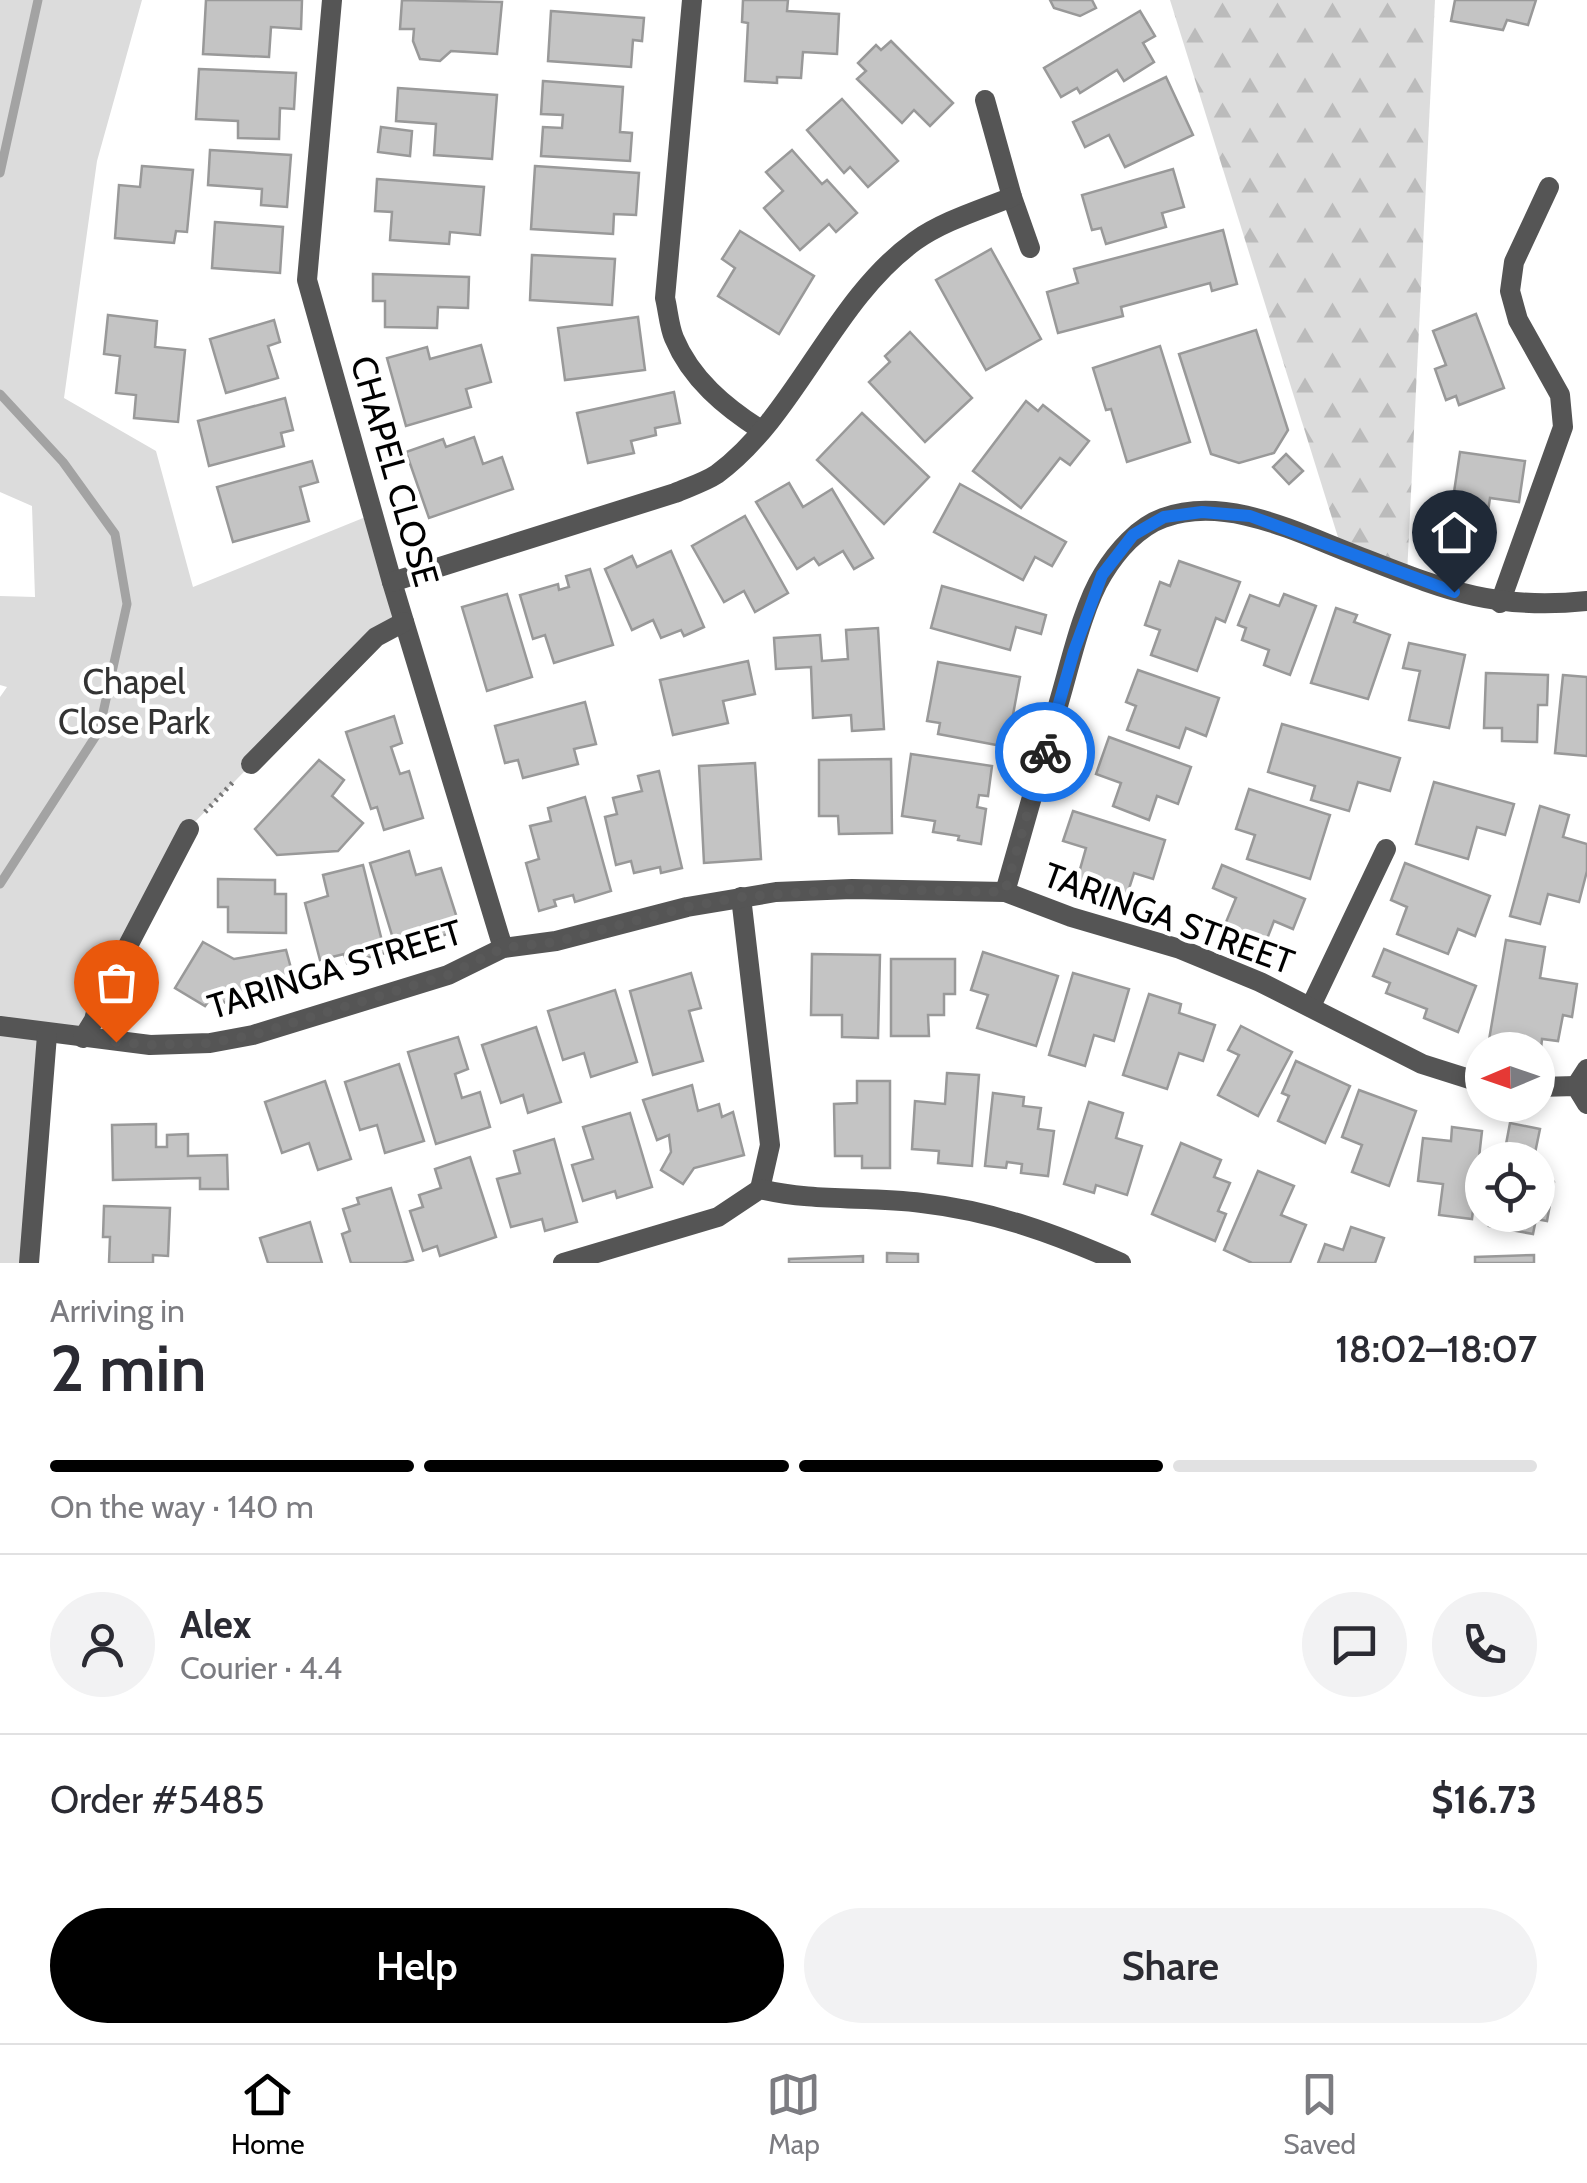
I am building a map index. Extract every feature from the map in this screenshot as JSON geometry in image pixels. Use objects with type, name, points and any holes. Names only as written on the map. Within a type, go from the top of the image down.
[{"type":"street","name":"CHAPEL CLOSE","points":[[332,0],[307,280],[392,582],[503,948]]},
{"type":"street","points":[[692,0],[666,298],[674,337],[697,376],[722,406],[761,430]]},
{"type":"street","points":[[985,100],[1030,248]]},
{"type":"street","points":[[1500,603],[1563,426],[1560,396],[1518,320],[1510,291],[1514,262],[1549,187]]},
{"type":"street","points":[[392,582],[676,493],[716,475],[761,430],[856,298],[914,242],[948,222],[1012,198]]},
{"type":"street","points":[[1005,892],[1074,651],[1102,575],[1133,535],[1164,517],[1202,512],[1250,516],[1454,592],[1500,603],[1544,605],[1587,601]]},
{"type":"street","points":[[251,764],[376,637],[404,622]]},
{"type":"street","points":[[82,1038],[189,828]]},
{"type":"street","points":[[1311,1006],[1386,849]]},
{"type":"street","name":"TARINGA STREET","points":[[0,1026],[47,1035],[150,1045],[210,1043],[253,1035],[448,975],[503,948],[556,942],[687,907],[741,897],[852,889],[1005,892],[1071,917],[1180,949],[1311,1006],[1422,1064],[1465,1078]]},
{"type":"street","points":[[741,897],[770,1145],[760,1190]]},
{"type":"street","points":[[29,1263],[47,1035]]},
{"type":"street","points":[[1555,1086],[1583,1086]]},
{"type":"street","points":[[563,1263],[718,1217],[760,1190],[822,1200],[916,1202],[964,1209],[1052,1232],[1121,1263]]},
{"type":"path","points":[[189,828],[251,764]]},
{"type":"green space","name":"Chapel Close Park","points":[[0,0],[142,0],[97,161],[64,398],[156,451],[193,587],[373,514],[404,622],[376,637],[189,828],[83,1038],[47,1035],[29,1263],[0,1263],[0,697],[7,687],[0,685],[0,596],[35,597],[32,506],[0,492]]},
{"type":"green space","points":[[1170,0],[1435,0],[1407,575],[1342,550]]},
{"type":"building","points":[[206,0],[302,0],[301,29],[271,27],[269,57],[203,54]]},
{"type":"building","points":[[402,0],[502,2],[497,54],[451,51],[440,61],[420,59],[413,41],[414,29],[400,29]]},
{"type":"building","points":[[743,0],[788,0],[787,11],[839,14],[837,54],[803,52],[801,78],[777,77],[777,83],[745,81],[748,23],[742,22]]},
{"type":"building","points":[[1050,0],[1092,0],[1096,8],[1080,16],[1054,8]]},
{"type":"building","points":[[1455,0],[1536,0],[1528,25],[1507,20],[1503,30],[1451,21]]},
{"type":"building","points":[[551,11],[644,18],[642,41],[633,40],[631,67],[548,61]]},
{"type":"building","points":[[1140,11],[1155,36],[1143,43],[1154,62],[1124,81],[1117,70],[1080,93],[1077,88],[1061,97],[1044,68]]},
{"type":"building","points":[[891,41],[953,103],[930,126],[914,110],[902,123],[857,79],[866,71],[858,63],[876,45],[881,50]]},
{"type":"building","points":[[199,69],[296,73],[294,109],[280,108],[279,139],[238,138],[238,121],[196,119]]},
{"type":"building","points":[[1166,77],[1193,135],[1125,167],[1109,135],[1085,147],[1073,122]]},
{"type":"building","points":[[543,81],[623,87],[620,132],[632,133],[630,161],[541,156],[543,127],[562,128],[563,115],[541,114]]},
{"type":"building","points":[[398,88],[497,95],[492,159],[434,155],[436,124],[396,121]]},
{"type":"building","points":[[842,99],[898,161],[868,187],[850,167],[844,173],[807,130]]},
{"type":"building","points":[[381,127],[412,131],[410,156],[378,152]]},
{"type":"building","points":[[210,150],[291,155],[287,207],[261,205],[262,189],[208,185]]},
{"type":"building","points":[[792,150],[822,184],[827,180],[857,213],[836,232],[829,224],[800,250],[764,208],[783,191],[766,172]]},
{"type":"building","points":[[142,166],[193,170],[187,232],[176,231],[174,243],[115,238],[119,185],[140,187]]},
{"type":"building","points":[[535,166],[639,173],[636,215],[614,214],[613,234],[531,229]]},
{"type":"building","points":[[1173,169],[1184,207],[1162,213],[1166,227],[1106,244],[1101,228],[1092,230],[1082,195]]},
{"type":"building","points":[[377,179],[484,187],[480,235],[450,232],[449,244],[390,240],[392,212],[375,211]]},
{"type":"building","points":[[215,222],[283,227],[280,273],[212,268]]},
{"type":"building","points":[[1223,230],[1237,284],[1212,291],[1210,283],[1121,307],[1123,316],[1058,333],[1047,292],[1078,283],[1074,269]]},
{"type":"building","points":[[740,231],[814,276],[779,334],[718,296],[735,268],[722,259]]},
{"type":"building","points":[[991,249],[1041,339],[986,370],[936,280]]},
{"type":"building","points":[[532,255],[615,259],[612,305],[530,300]]},
{"type":"building","points":[[373,274],[469,277],[468,308],[438,307],[437,328],[385,327],[385,301],[373,301]]},
{"type":"building","points":[[1476,314],[1504,388],[1459,405],[1456,396],[1446,400],[1435,369],[1446,365],[1433,331]]},
{"type":"building","points":[[108,315],[157,321],[155,347],[185,350],[178,422],[134,418],[136,395],[116,393],[120,356],[104,354]]},
{"type":"building","points":[[638,317],[645,370],[565,380],[558,328]]},
{"type":"building","points":[[274,320],[280,342],[268,346],[278,378],[226,393],[210,339]]},
{"type":"building","points":[[1256,330],[1288,430],[1274,453],[1239,463],[1211,454],[1179,354]]},
{"type":"building","points":[[910,332],[972,398],[925,442],[869,382],[890,362],[885,356]]},
{"type":"building","points":[[481,345],[491,382],[466,389],[471,407],[406,426],[387,358],[427,347],[430,359]]},
{"type":"building","points":[[1160,346],[1190,442],[1127,462],[1093,368]]},
{"type":"building","points":[[674,392],[680,423],[655,428],[656,435],[631,441],[634,453],[588,463],[577,413]]},
{"type":"building","points":[[285,398],[293,430],[281,433],[284,446],[209,466],[198,421]]},
{"type":"building","points":[[1026,401],[1038,411],[1043,405],[1089,441],[1070,465],[1060,458],[1021,508],[973,471]]},
{"type":"building","points":[[862,413],[929,477],[884,524],[817,460]]},
{"type":"building","points":[[474,437],[483,464],[502,457],[513,489],[429,518],[406,452],[443,439],[446,447]]},
{"type":"building","points":[[1460,452],[1525,461],[1519,502],[1490,498],[1483,545],[1447,539]]},
{"type":"building","points":[[1286,454],[1303,471],[1289,484],[1273,467]]},
{"type":"building","points":[[312,461],[318,482],[300,487],[309,521],[233,542],[217,487]]},
{"type":"building","points":[[789,483],[803,507],[832,489],[873,558],[854,569],[843,551],[819,565],[814,558],[797,569],[756,502]]},
{"type":"building","points":[[960,484],[1066,542],[1052,566],[1035,557],[1023,580],[934,532]]},
{"type":"building","points":[[745,516],[788,593],[755,612],[744,591],[724,602],[692,546]]},
{"type":"building","points":[[671,551],[704,627],[684,636],[681,630],[661,638],[653,620],[632,630],[605,569],[632,556],[637,567]]},
{"type":"building","points":[[1179,561],[1240,582],[1225,622],[1216,618],[1197,671],[1151,655],[1160,630],[1145,625],[1160,582],[1170,586]]},
{"type":"building","points":[[590,569],[613,645],[554,663],[545,635],[533,639],[520,595],[558,584],[559,590],[569,587],[566,576]]},
{"type":"building","points":[[942,586],[1046,615],[1041,634],[1016,627],[1010,650],[931,628]]},
{"type":"building","points":[[507,594],[532,677],[487,691],[462,607]]},
{"type":"building","points":[[1284,594],[1316,606],[1290,675],[1264,665],[1269,650],[1242,640],[1246,628],[1238,625],[1250,595],[1279,606]]},
{"type":"building","points":[[1336,608],[1357,615],[1354,622],[1390,635],[1368,699],[1311,683]]},
{"type":"building","points":[[878,628],[884,729],[852,731],[851,715],[813,718],[811,667],[776,669],[774,638],[820,635],[822,661],[848,659],[846,630]]},
{"type":"building","points":[[1409,643],[1465,655],[1449,728],[1409,720],[1420,671],[1403,668]]},
{"type":"building","points":[[748,661],[755,694],[723,701],[728,723],[673,735],[660,680]]},
{"type":"building","points":[[938,662],[1020,677],[1007,747],[938,734],[940,723],[927,721]]},
{"type":"building","points":[[1138,670],[1219,698],[1206,736],[1186,728],[1179,748],[1127,730],[1136,706],[1126,702]]},
{"type":"building","points":[[1486,673],[1548,675],[1547,705],[1538,705],[1537,742],[1502,741],[1502,728],[1484,728]]},
{"type":"building","points":[[1563,675],[1587,677],[1587,756],[1555,753]]},
{"type":"building","points":[[585,702],[596,744],[574,749],[578,764],[523,778],[518,760],[505,763],[495,726]]},
{"type":"building","points":[[394,716],[402,743],[391,747],[400,774],[409,771],[423,818],[384,830],[377,807],[371,809],[346,732]]},
{"type":"building","points":[[1282,724],[1400,758],[1390,791],[1358,782],[1349,811],[1311,800],[1315,786],[1268,772]]},
{"type":"building","points":[[1109,737],[1191,767],[1178,804],[1157,796],[1149,820],[1113,806],[1121,783],[1096,774]]},
{"type":"building","points":[[911,754],[992,766],[988,796],[979,795],[977,807],[986,809],[981,844],[933,832],[935,821],[902,816]]},
{"type":"building","points":[[891,759],[892,833],[839,834],[838,816],[819,816],[819,760]]},
{"type":"building","points":[[319,760],[344,780],[332,796],[363,823],[338,851],[277,855],[255,829]]},
{"type":"building","points":[[755,763],[761,859],[704,863],[699,766]]},
{"type":"building","points":[[659,771],[682,868],[661,873],[660,867],[634,873],[631,861],[616,865],[605,817],[617,814],[613,798],[642,791],[638,776]]},
{"type":"building","points":[[1434,782],[1514,804],[1505,835],[1477,827],[1468,859],[1416,844]]},
{"type":"building","points":[[1249,789],[1330,815],[1310,879],[1247,859],[1255,835],[1236,829]]},
{"type":"building","points":[[585,797],[611,891],[575,902],[573,895],[554,900],[556,906],[539,911],[526,863],[539,859],[530,826],[551,821],[548,808]]},
{"type":"building","points":[[1540,806],[1569,815],[1563,837],[1587,844],[1587,871],[1579,902],[1548,894],[1540,924],[1510,916]]},
{"type":"building","points":[[1073,811],[1165,840],[1153,879],[1134,873],[1127,895],[1077,880],[1086,848],[1063,841]]},
{"type":"building","points":[[409,851],[416,875],[441,868],[457,918],[451,920],[454,932],[398,955],[370,863]]},
{"type":"building","points":[[1405,863],[1490,896],[1475,936],[1458,929],[1448,954],[1397,934],[1407,907],[1391,900]]},
{"type":"building","points":[[363,865],[385,953],[347,963],[344,954],[320,960],[305,903],[328,896],[323,875]]},
{"type":"building","points":[[1222,865],[1305,899],[1293,929],[1274,921],[1265,944],[1224,927],[1236,898],[1213,888]]},
{"type":"building","points":[[218,879],[275,880],[275,894],[286,894],[286,933],[228,932],[228,907],[218,907]]},
{"type":"building","points":[[1506,940],[1545,947],[1540,978],[1577,984],[1572,1017],[1563,1015],[1558,1041],[1555,1032],[1490,1032]]},
{"type":"building","points":[[203,942],[234,959],[286,950],[294,979],[270,985],[273,994],[227,1004],[213,995],[205,1006],[175,988]]},
{"type":"building","points":[[1384,949],[1476,986],[1458,1032],[1424,1018],[1427,1009],[1386,993],[1390,983],[1373,976]]},
{"type":"building","points":[[983,952],[1058,976],[1036,1046],[977,1028],[988,995],[971,990]]},
{"type":"building","points":[[812,954],[880,955],[878,1038],[842,1037],[842,1015],[811,1015]]},
{"type":"building","points":[[891,959],[955,959],[955,994],[944,994],[944,1015],[928,1015],[929,1036],[891,1036]]},
{"type":"building","points":[[691,973],[701,1008],[689,1011],[703,1061],[653,1075],[630,991]]},
{"type":"building","points":[[1073,973],[1129,989],[1114,1041],[1094,1035],[1085,1066],[1049,1055]]},
{"type":"building","points":[[615,990],[637,1062],[591,1077],[584,1053],[563,1060],[548,1011]]},
{"type":"building","points":[[1149,994],[1181,1004],[1179,1013],[1215,1025],[1203,1061],[1179,1053],[1167,1089],[1123,1075]]},
{"type":"building","points":[[1241,1026],[1292,1052],[1258,1116],[1218,1095],[1239,1055],[1228,1050]]},
{"type":"building","points":[[536,1027],[561,1102],[528,1113],[523,1095],[501,1103],[482,1045]]},
{"type":"building","points":[[458,1037],[468,1069],[455,1074],[462,1098],[480,1092],[490,1127],[436,1144],[408,1052]]},
{"type":"building","points":[[1296,1061],[1350,1086],[1325,1143],[1278,1121],[1289,1096],[1282,1093]]},
{"type":"building","points":[[399,1064],[424,1141],[385,1153],[377,1125],[360,1130],[345,1082]]},
{"type":"building","points":[[947,1073],[979,1075],[972,1166],[938,1163],[939,1151],[912,1149],[915,1101],[945,1104]]},
{"type":"building","points":[[325,1081],[351,1159],[318,1170],[309,1143],[282,1153],[265,1102]]},
{"type":"building","points":[[857,1081],[890,1081],[890,1168],[862,1168],[862,1156],[835,1156],[834,1104],[857,1103]]},
{"type":"building","points":[[692,1085],[698,1111],[719,1104],[722,1117],[733,1112],[744,1155],[694,1168],[683,1184],[661,1170],[671,1152],[669,1135],[657,1140],[643,1100]]},
{"type":"building","points":[[1359,1090],[1416,1111],[1389,1186],[1352,1172],[1362,1145],[1342,1137]]},
{"type":"building","points":[[993,1093],[1024,1097],[1023,1106],[1041,1108],[1038,1129],[1054,1131],[1048,1176],[1021,1173],[1022,1164],[1007,1162],[1006,1168],[985,1166]]},
{"type":"building","points":[[1089,1102],[1123,1113],[1116,1138],[1142,1146],[1127,1195],[1096,1185],[1094,1193],[1064,1184]]},
{"type":"building","points":[[630,1113],[652,1187],[617,1198],[615,1191],[583,1201],[572,1165],[593,1159],[583,1127]]},
{"type":"building","points":[[1510,1123],[1540,1129],[1537,1142],[1506,1142]]},
{"type":"building","points":[[156,1124],[156,1147],[167,1147],[167,1135],[188,1134],[188,1156],[227,1155],[228,1189],[200,1189],[200,1178],[113,1180],[112,1125]]},
{"type":"building","points":[[1452,1127],[1482,1131],[1481,1142],[1465,1142],[1465,1218],[1439,1215],[1443,1184],[1418,1181],[1423,1138],[1451,1141]]},
{"type":"building","points":[[554,1139],[577,1222],[545,1231],[542,1219],[511,1227],[497,1179],[520,1173],[514,1151]]},
{"type":"building","points":[[1181,1143],[1221,1160],[1214,1177],[1230,1183],[1218,1211],[1226,1214],[1215,1241],[1152,1214]]},
{"type":"building","points":[[470,1157],[496,1237],[440,1256],[437,1246],[423,1251],[410,1211],[423,1207],[419,1195],[441,1188],[435,1169]]},
{"type":"building","points":[[1258,1171],[1294,1186],[1281,1215],[1306,1225],[1290,1263],[1252,1263],[1224,1250]]},
{"type":"building","points":[[391,1188],[413,1260],[351,1263],[342,1234],[350,1231],[343,1209],[359,1204],[357,1198]]},
{"type":"building","points":[[104,1206],[170,1208],[168,1256],[153,1255],[153,1263],[109,1263],[110,1237],[103,1237]]},
{"type":"building","points":[[310,1222],[322,1263],[268,1263],[260,1238]]},
{"type":"building","points":[[1351,1227],[1384,1238],[1375,1263],[1318,1263],[1325,1244],[1343,1250]]},
{"type":"building","points":[[887,1253],[918,1254],[918,1263],[887,1263]]},
{"type":"building","points":[[1534,1255],[1534,1263],[1475,1263],[1475,1257]]},
{"type":"building","points":[[863,1256],[863,1263],[789,1263],[789,1259]]},
{"type":"waterway","points":[[0,173],[38,0]]},
{"type":"waterway","points":[[0,394],[63,462],[115,534],[127,604],[99,731],[0,884]]},
{"type":"way so far","points":[[116,1042],[210,1043],[253,1035],[448,975],[503,948],[556,942],[687,907],[741,897],[852,889],[1005,892],[1045,752]]},
{"type":"route","points":[[1045,752],[1074,651],[1102,575],[1133,535],[1164,517],[1202,512],[1250,516],[1454,592]]}]
